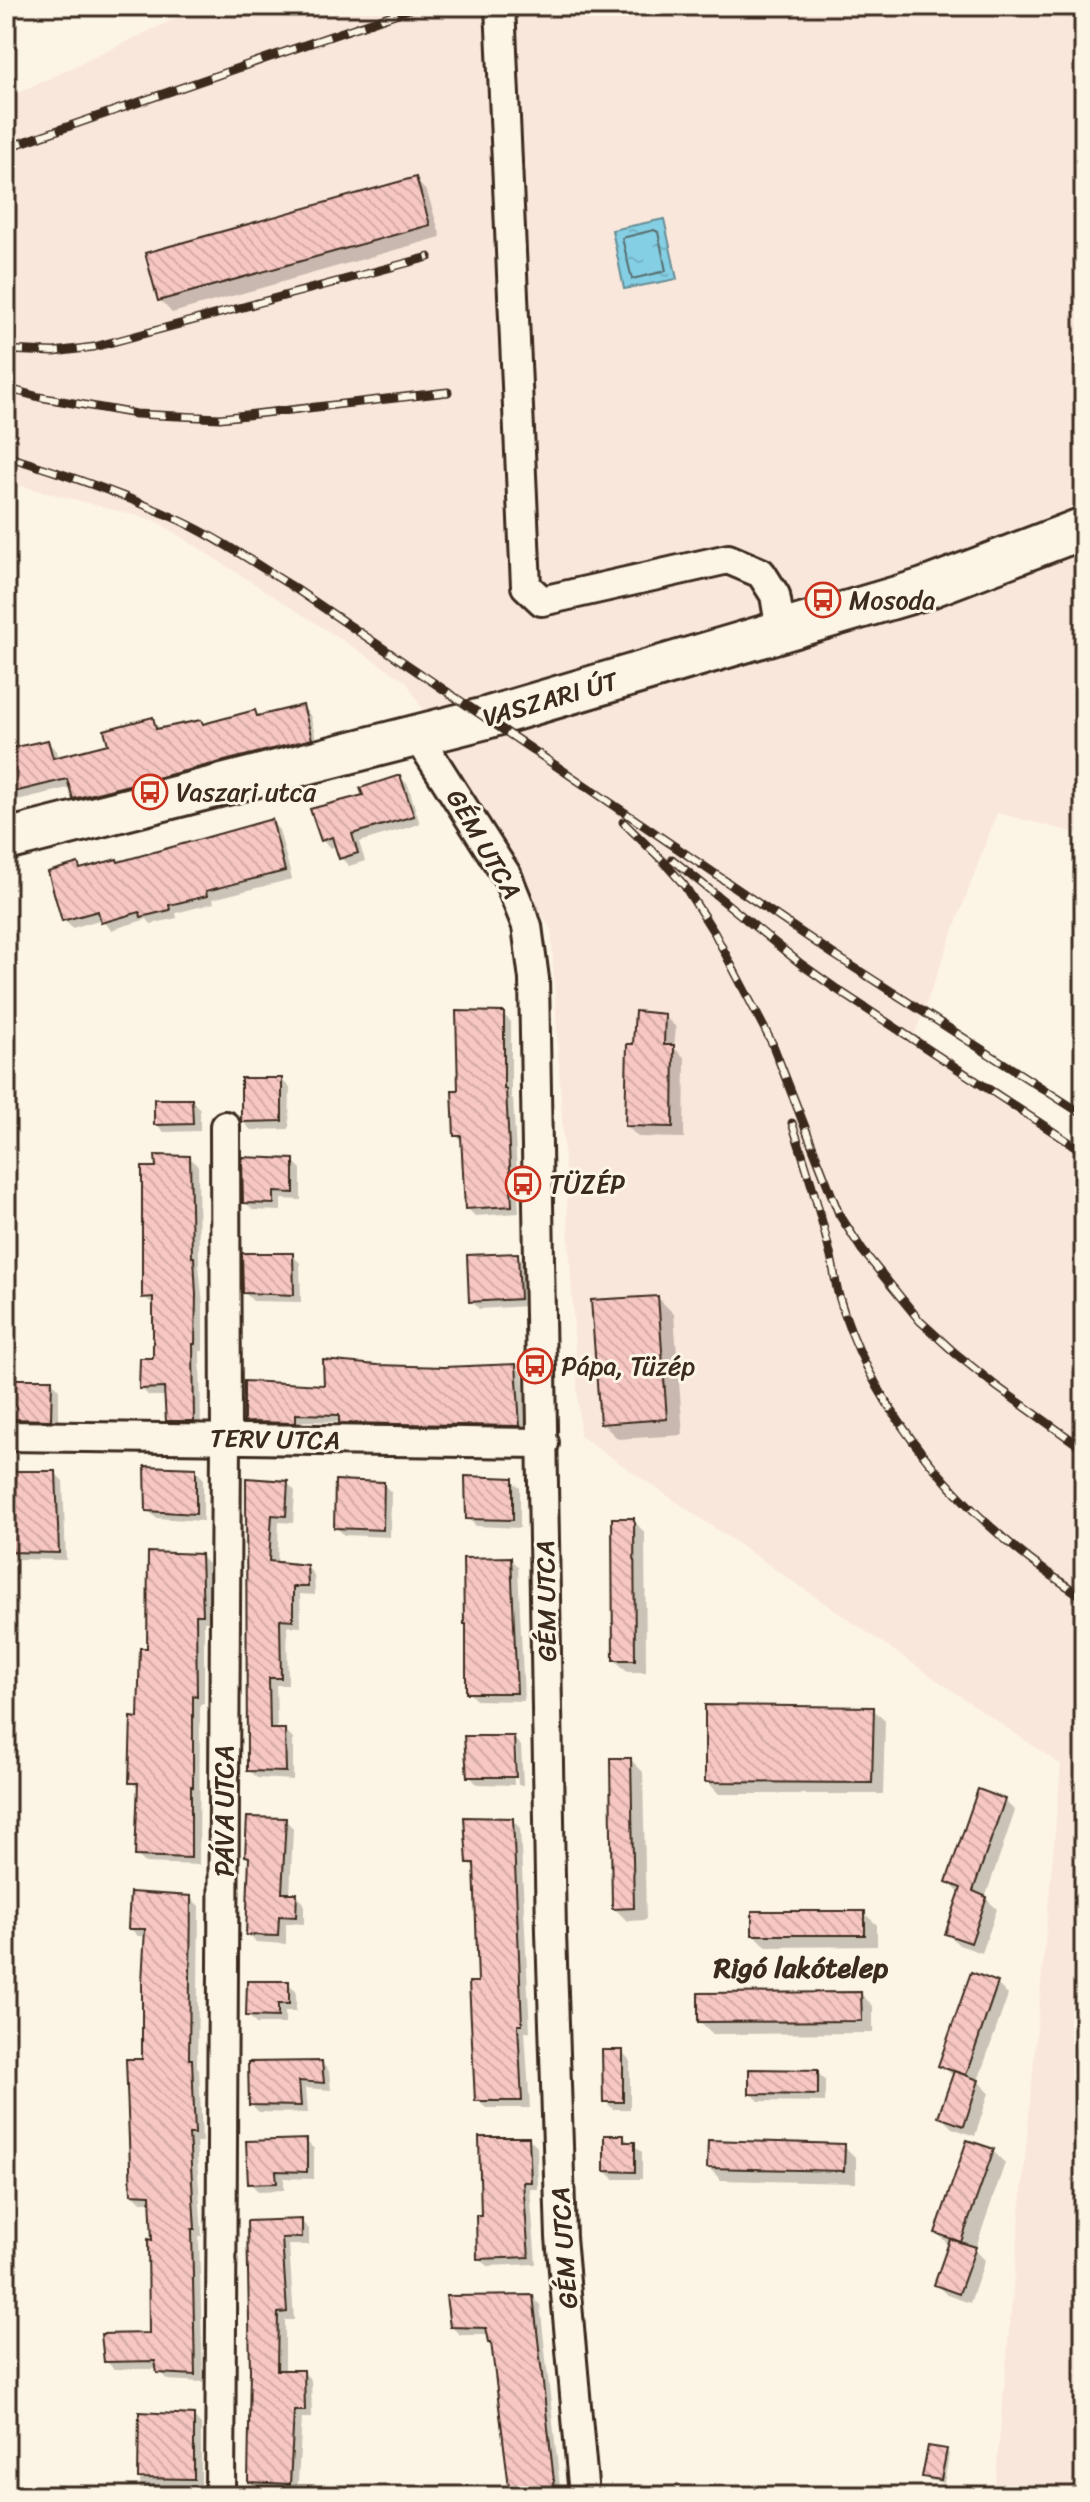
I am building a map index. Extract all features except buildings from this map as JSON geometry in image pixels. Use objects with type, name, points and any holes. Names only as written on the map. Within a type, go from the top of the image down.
[{"type":"main road","name":"VASZARI ÚT","points":[[6,840],[486,718],[924,589],[1084,528]]},
{"type":"street","points":[[500,6],[526,586],[542,601],[728,559],[761,573],[775,595],[781,631]]},
{"type":"street","name":"GÉM UTCA","points":[[417,735],[507,876],[527,926],[534,979],[551,1932],[561,2237],[584,2496]]},
{"type":"street","name":"PÁVA UTCA","points":[[220,2496],[225,1126]]},
{"type":"street","name":"TERV UTCA","points":[[6,1436],[544,1443]]},
{"type":"shaded area","points":[[201,6],[1084,6],[1084,835],[997,813],[915,1034],[1084,1147],[1084,2496],[994,2496],[1061,1765],[580,1436],[551,930],[406,681],[156,521],[6,482],[6,99]]},
{"type":"water","points":[[664,219],[677,279],[624,289],[612,230]]},
{"type":"railway","points":[[6,148],[418,6]]},
{"type":"railway","points":[[6,350],[54,352],[94,347],[429,257]]},
{"type":"railway","points":[[6,388],[136,414],[220,418],[448,392]]},
{"type":"railway","points":[[6,456],[137,502],[193,527],[236,551],[833,954],[1084,1115]]},
{"type":"railway","points":[[623,822],[684,885],[715,934],[772,1043],[839,1214],[862,1250],[920,1321],[955,1353],[1084,1449]]},
{"type":"railway","points":[[672,859],[801,964],[1084,1152]]},
{"type":"railway","points":[[792,1123],[851,1332],[889,1406],[912,1441],[967,1504],[1029,1559],[1084,1598]]},
{"type":"place","name":"Mosoda","points":[[823,600]]},
{"type":"place","name":"Vaszari utca","points":[[150,792]]},
{"type":"place","name":"TÜZÉP","points":[[523,1184]]},
{"type":"place","name":"Pápa, Tüzép","points":[[535,1366]]},
{"type":"district","name":"Rigó lakótelep","points":[[801,1967]]}]
